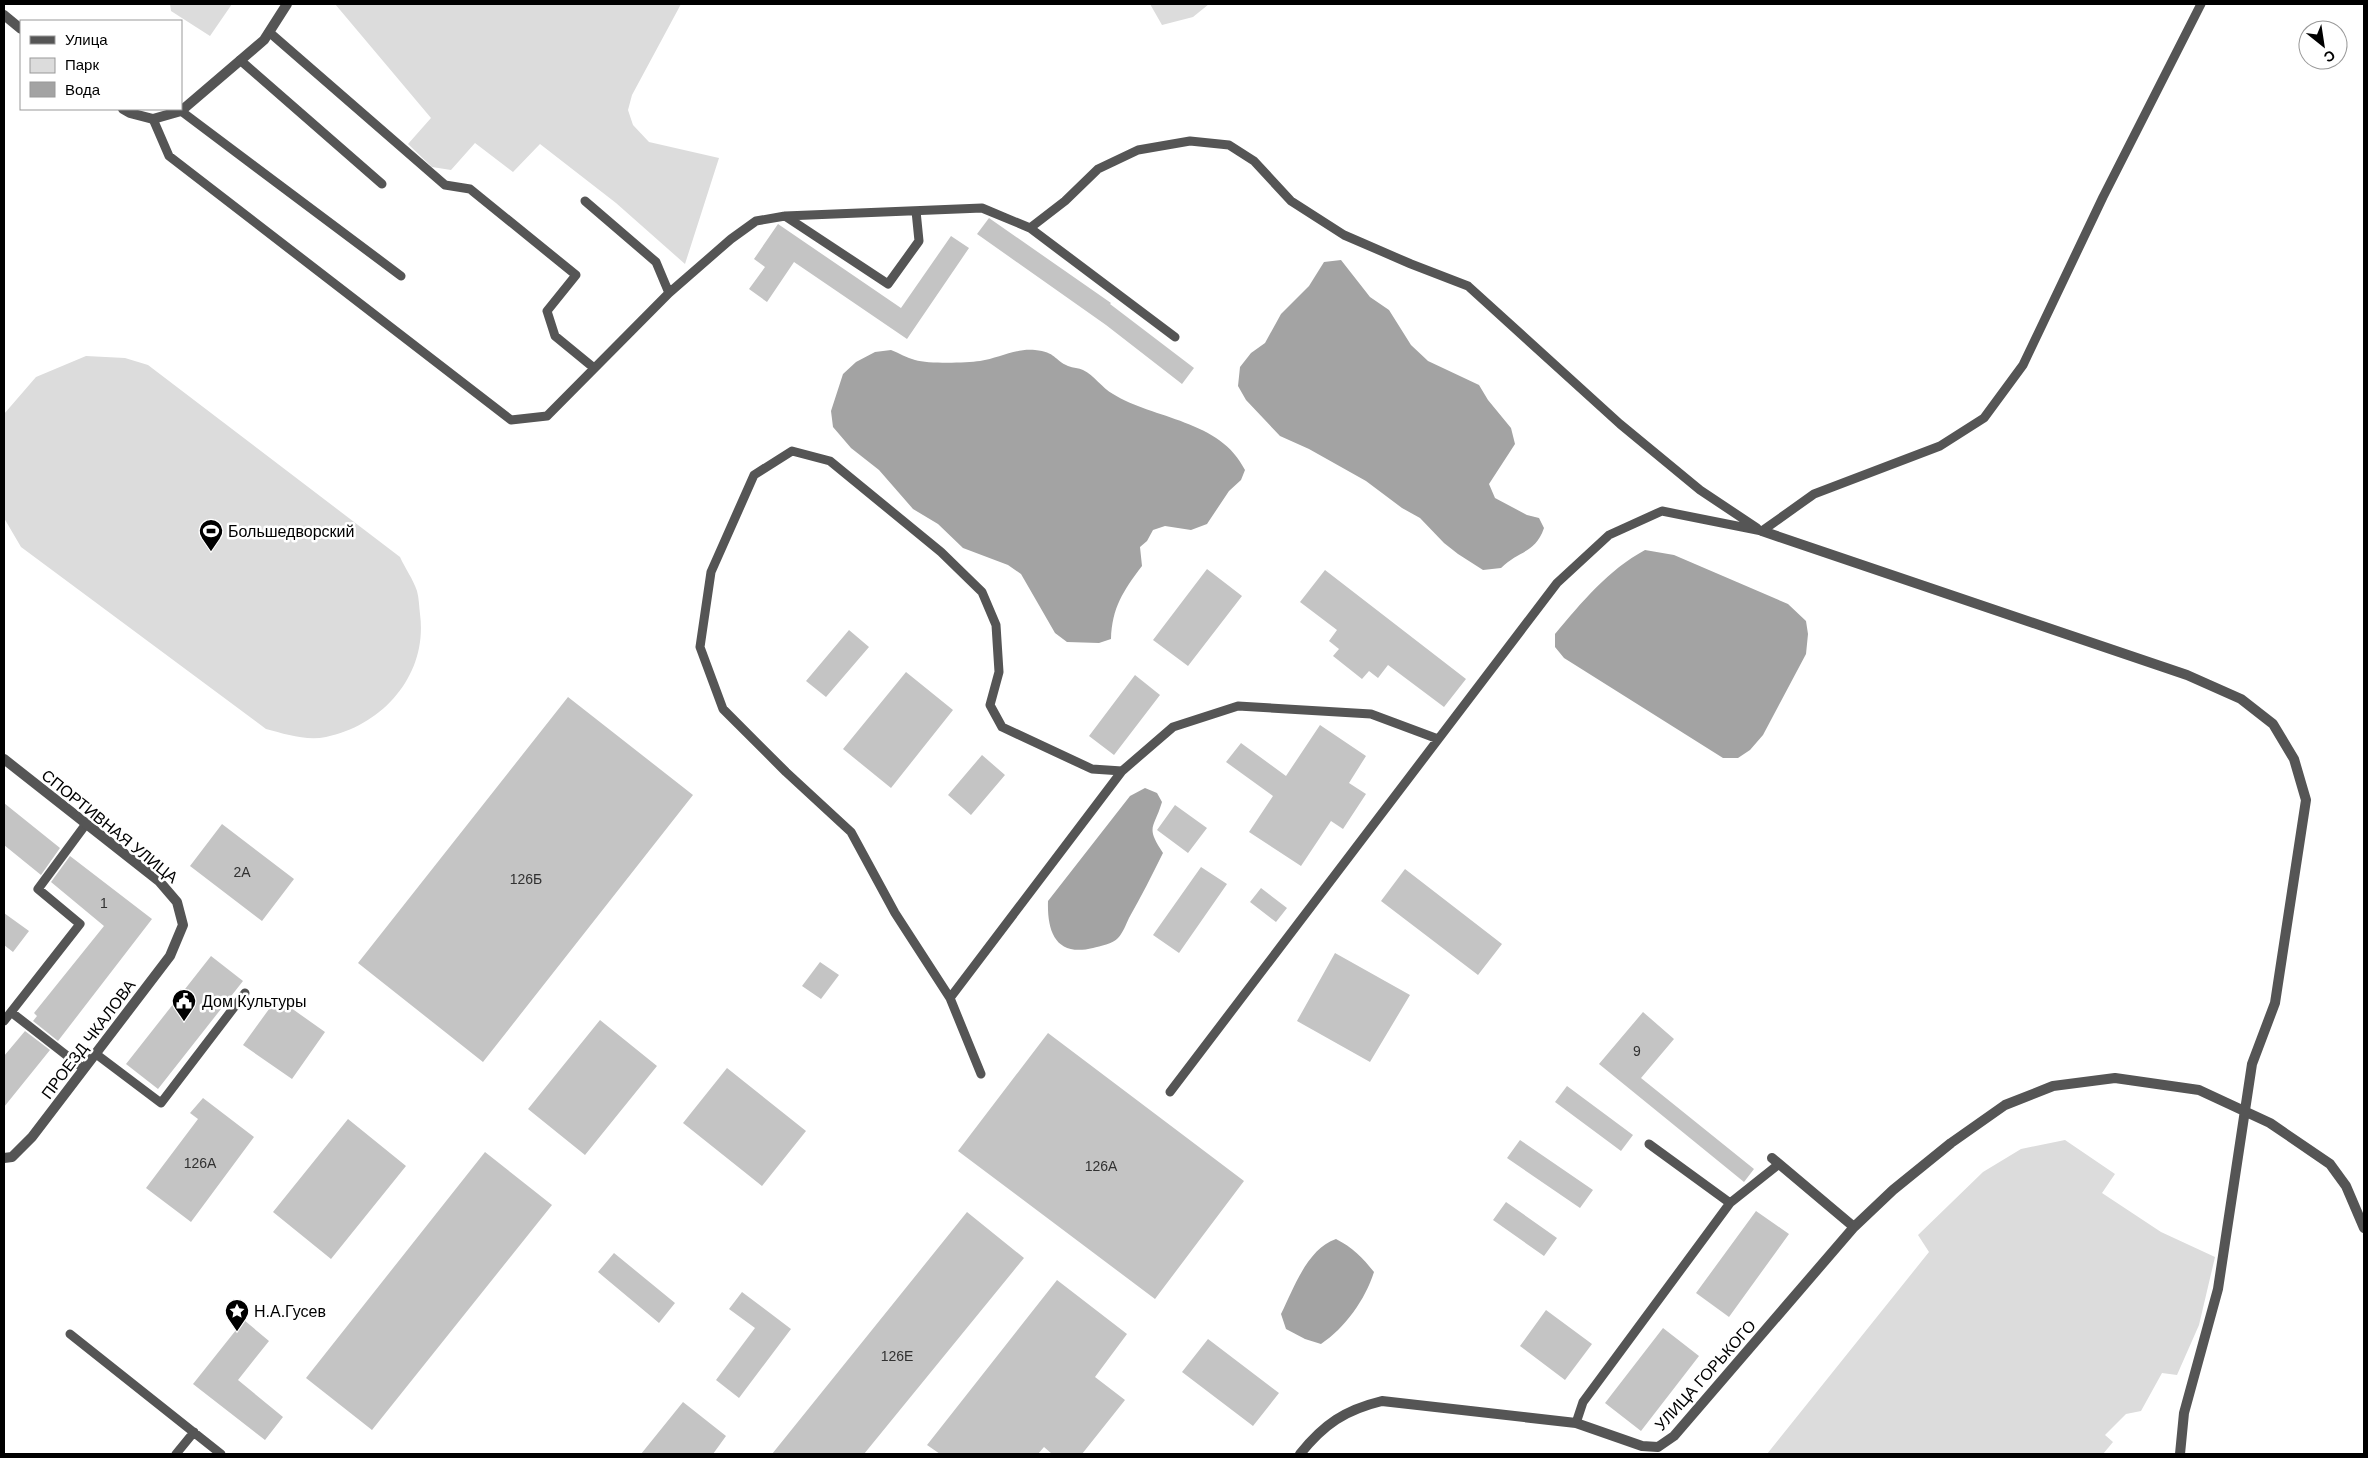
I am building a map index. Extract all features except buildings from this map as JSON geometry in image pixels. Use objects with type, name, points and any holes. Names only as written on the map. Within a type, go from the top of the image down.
[{"type":"street","points":[[124,110],[130,114],[153,119],[181,111],[264,40],[286,4]]},
{"type":"street","points":[[4,15],[20,28]]},
{"type":"street","points":[[1762,531],[2187,675],[2241,699],[2273,724],[2294,759],[2306,800],[2275,1003],[2252,1064],[2218,1289],[2184,1413],[2180,1454]]},
{"type":"street","name":"СПОРТИВНАЯ УЛИЦА","points":[[4,759],[160,881],[177,902],[183,925]]},
{"type":"street","name":"ПРОЕЗД ЧКАЛОВА","points":[[4,1158],[12,1157],[32,1137],[96,1054],[170,956],[183,925]]},
{"type":"street","name":"УЛИЦА ГОРЬКОГО","points":[[1300,1454],[1325,1427],[1356,1408],[1382,1401],[1576,1423],[1642,1446],[1658,1447],[1674,1436],[1854,1227],[1893,1190],[1951,1143],[2005,1105],[2053,1086],[2114,1078],[2200,1090],[2270,1123],[2330,1164],[2346,1186],[2364,1228]]},
{"type":"street","points":[[1776,1161],[1854,1227]]},
{"type":"lane","points":[[1170,1092],[1557,583],[1609,535],[1662,510],[1762,531],[1814,494],[1940,446],[1984,418],[2022,365],[2103,197],[2201,4]]},
{"type":"lane","points":[[269,32],[445,186],[470,190],[576,275],[547,311],[555,336],[594,368]]},
{"type":"lane","points":[[240,60],[382,184]]},
{"type":"lane","points":[[181,111],[401,276]]},
{"type":"lane","points":[[153,119],[169,156],[511,420],[547,416],[668,293],[731,239],[756,221],[785,216],[982,208],[1030,228],[1175,337]]},
{"type":"lane","points":[[1030,228],[1065,201],[1098,169],[1138,150],[1190,141],[1229,145],[1254,161],[1291,201],[1344,235],[1468,286],[1620,424],[1700,490],[1762,531]]},
{"type":"lane","points":[[585,201],[656,262],[668,293]]},
{"type":"lane","points":[[785,216],[888,284],[920,241],[916,211]]},
{"type":"lane","points":[[980,1074],[950,998],[895,912],[851,832],[723,708],[700,647],[711,572],[754,475],[792,451],[830,461],[941,552],[982,592],[996,626],[999,672],[990,705],[1002,727],[1092,769],[1122,772]]},
{"type":"lane","points":[[950,998],[1122,772],[1172,727],[1238,706],[1371,714],[1438,739]]},
{"type":"lane","points":[[4,1021],[80,924],[38,889],[86,824]]},
{"type":"lane","points":[[96,1054],[161,1102],[246,993]]},
{"type":"lane","points":[[11,1012],[84,1069]]},
{"type":"lane","points":[[1649,1144],[1730,1203]]},
{"type":"lane","points":[[1576,1423],[1583,1402],[1730,1203],[1776,1161]]},
{"type":"lane","points":[[70,1334],[221,1454]]},
{"type":"lane","points":[[176,1454],[194,1432]]},
{"type":"green space","points":[[170,4],[232,4],[210,36],[171,11]]},
{"type":"green space","points":[[335,4],[681,4],[632,95],[628,110],[633,125],[649,142],[719,158],[685,264],[616,203],[540,144],[513,172],[475,143],[451,170],[432,167],[408,144],[431,118]]},
{"type":"green space","points":[[1150,4],[1209,4],[1193,17],[1162,25]]},
{"type":"green space","name":"Большедворский","points":[[86,356],[125,358],[148,365],[400,557],[417,591],[421,636],[417,657],[409,676],[398,694],[383,709],[347,731],[326,737],[303,738],[266,729],[21,547],[4,518],[4,414],[36,377]]},
{"type":"green space","points":[[2065,1140],[2115,1174],[2102,1193],[2161,1232],[2215,1257],[2199,1325],[2177,1375],[2162,1373],[2141,1411],[2126,1414],[2105,1435],[2113,1442],[2103,1454],[1767,1454],[1929,1252],[1918,1235],[1983,1172],[2021,1149]]},
{"type":"water","points":[[1341,260],[1370,297],[1389,310],[1411,345],[1428,361],[1479,385],[1488,400],[1511,428],[1515,444],[1489,484],[1495,498],[1527,515],[1539,518],[1544,528],[1536,543],[1501,568],[1483,570],[1444,543],[1420,518],[1402,508],[1366,481],[1309,449],[1280,436],[1246,400],[1238,386],[1240,367],[1251,353],[1265,343],[1281,314],[1309,286],[1324,262]]},
{"type":"water","points":[[891,350],[915,360],[938,363],[980,361],[1028,350],[1047,352],[1063,364],[1087,372],[1109,391],[1129,402],[1185,423],[1220,441],[1234,453],[1245,470],[1241,480],[1229,491],[1207,524],[1191,530],[1165,526],[1153,530],[1147,541],[1140,547],[1142,566],[1129,584],[1116,609],[1111,639],[1099,643],[1067,642],[1055,633],[1021,574],[1008,565],[963,548],[938,524],[913,509],[879,470],[851,448],[833,427],[831,411],[843,374],[856,362],[875,352]]},
{"type":"water","points":[[1645,550],[1674,555],[1788,604],[1806,621],[1808,634],[1806,654],[1763,735],[1750,750],[1738,758],[1723,758],[1564,658],[1555,647],[1555,634],[1586,599],[1619,567]]},
{"type":"water","points":[[1145,788],[1157,793],[1162,802],[1154,823],[1153,832],[1157,844],[1163,853],[1118,938],[1113,942],[1093,948],[1070,949],[1056,940],[1052,932],[1049,923],[1048,901],[1130,796]]},
{"type":"water","points":[[1336,1239],[1357,1253],[1374,1272],[1360,1303],[1353,1313],[1338,1330],[1321,1344],[1305,1339],[1286,1329],[1281,1314],[1296,1281],[1309,1260],[1326,1244]]},
{"type":"place","name":"Большедворский","points":[[211,552]]},
{"type":"place","name":"Дом Культуры","points":[[184,1022]]},
{"type":"place","name":"Н.А.Гусев","points":[[237,1332]]}]
